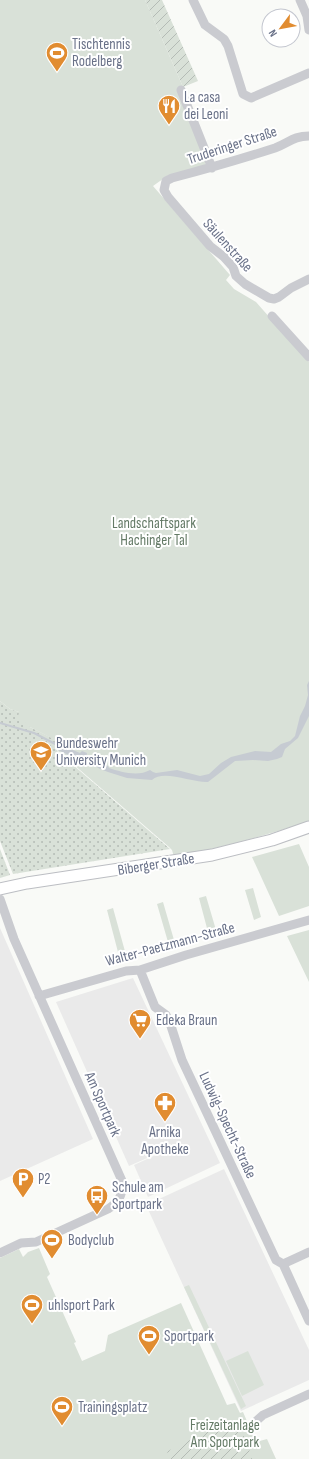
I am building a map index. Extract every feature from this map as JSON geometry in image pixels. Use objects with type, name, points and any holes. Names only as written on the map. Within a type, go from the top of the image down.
[{"type":"main road","name":"Biberger Straße","points":[[0,889],[28,883],[212,855],[254,845],[309,827]]},
{"type":"street","points":[[193,0],[205,24],[224,39],[228,46],[243,94],[246,97],[251,98],[309,73]]},
{"type":"street","points":[[300,0],[307,16],[309,30]]},
{"type":"street","points":[[181,90],[212,168]]},
{"type":"street","name":"Truderinger Straße","points":[[165,185],[166,181],[172,178],[212,168],[280,146],[294,138],[309,136]]},
{"type":"street","name":"Säulenstraße","points":[[165,185],[164,190],[168,197],[210,246],[224,257],[233,267],[236,276],[245,284],[268,298],[274,299],[309,279]]},
{"type":"street","points":[[272,316],[309,357]]},
{"type":"street","name":"Am Sportpark","points":[[0,899],[14,939],[123,1182],[122,1193],[116,1204],[108,1209],[36,1242],[21,1243],[0,1253]]},
{"type":"street","name":"Walter-Paetzmann-Straße","points":[[39,996],[126,971],[140,970],[186,955],[309,920]]},
{"type":"street","name":"Ludwig-Specht-Straße","points":[[140,970],[155,1007],[166,1015],[170,1023],[182,1060],[276,1260],[283,1264],[309,1321]]},
{"type":"street","points":[[283,1264],[309,1252]]},
{"type":"street","points":[[253,1424],[263,1415],[309,1394]]},
{"type":"shaded area","points":[[309,681],[309,716],[298,738],[285,749],[282,757],[268,761],[235,761],[208,782],[171,776],[157,777],[152,780],[127,778],[100,769],[87,761],[75,758],[58,750],[61,745],[80,753],[82,751],[87,753],[86,758],[95,758],[109,768],[130,773],[140,773],[150,770],[156,773],[177,770],[200,776],[209,774],[221,763],[231,757],[255,751],[271,752],[281,744],[290,741],[295,736],[300,716],[305,706],[308,695],[307,685]]},
{"type":"shaded area","points":[[0,928],[93,1139],[0,1181]]},
{"type":"shaded area","points":[[133,978],[220,1163],[148,1197],[134,1165],[186,1141],[129,1166],[56,1002]]},
{"type":"shaded area","points":[[224,1169],[309,1350],[309,1380],[241,1411],[146,1205]]},
{"type":"green space","name":"Landschaftspark Hachinger Tal","points":[[0,0],[145,0],[183,87],[206,165],[167,176],[153,186],[230,275],[226,280],[234,289],[256,302],[309,362],[309,821],[276,832],[208,850],[174,857],[172,850],[169,847],[58,751],[61,743],[30,727],[18,717],[19,712],[10,709],[0,701]]},
{"type":"green space","points":[[145,0],[162,0],[198,81],[183,87]]},
{"type":"green space","name":"Bundeswehr University Munich","points":[[0,701],[10,709],[19,712],[30,727],[62,743],[57,751],[170,849],[13,874],[0,841]]},
{"type":"green space","points":[[299,844],[309,867],[309,906],[279,916],[252,857]]},
{"type":"green space","points":[[0,849],[10,875],[0,878]]},
{"type":"green space","points":[[253,888],[261,917],[254,920],[245,890]]},
{"type":"green space","points":[[206,896],[216,930],[208,932],[199,898]]},
{"type":"green space","points":[[163,902],[174,940],[168,942],[157,904]]},
{"type":"green space","points":[[113,908],[126,955],[119,956],[107,910]]},
{"type":"green space","points":[[309,930],[309,982],[287,936]]},
{"type":"green space","name":"Sportpark","points":[[39,1248],[50,1274],[47,1277],[76,1342],[74,1343],[82,1361],[105,1351],[108,1335],[181,1303],[227,1405],[235,1403],[240,1413],[243,1412],[256,1442],[267,1439],[276,1459],[0,1459],[0,1258],[19,1249],[23,1257],[28,1252]]},
{"type":"green space","points":[[189,1285],[246,1406],[241,1409],[184,1287]]},
{"type":"green space","points":[[248,1351],[264,1385],[242,1396],[226,1361]]},
{"type":"green space","name":"Freizeitanlage Am Sportpark","points":[[236,1422],[247,1442],[252,1459],[165,1459],[168,1451],[224,1423]]},
{"type":"waterway","points":[[0,723],[34,733],[61,747]]},
{"type":"place","name":"Tischtennis Rodelberg","points":[[57,72]]},
{"type":"place","name":"La casa dei Leoni","points":[[169,126]]},
{"type":"place","name":"Bundeswehr University Munich","points":[[41,772]]},
{"type":"place","name":"Edeka Braun","points":[[140,1040]]},
{"type":"place","name":"Arnika Apotheke","points":[[165,1122]]},
{"type":"place","name":"P2","points":[[23,1198]]},
{"type":"place","name":"Schule am Sportpark","points":[[97,1216]]},
{"type":"place","name":"Bodyclub","points":[[52,1260]]},
{"type":"place","name":"uhlsport Park","points":[[32,1324]]},
{"type":"place","name":"Sportpark","points":[[149,1356]]},
{"type":"place","name":"Trainingsplatz","points":[[62,1426]]}]
